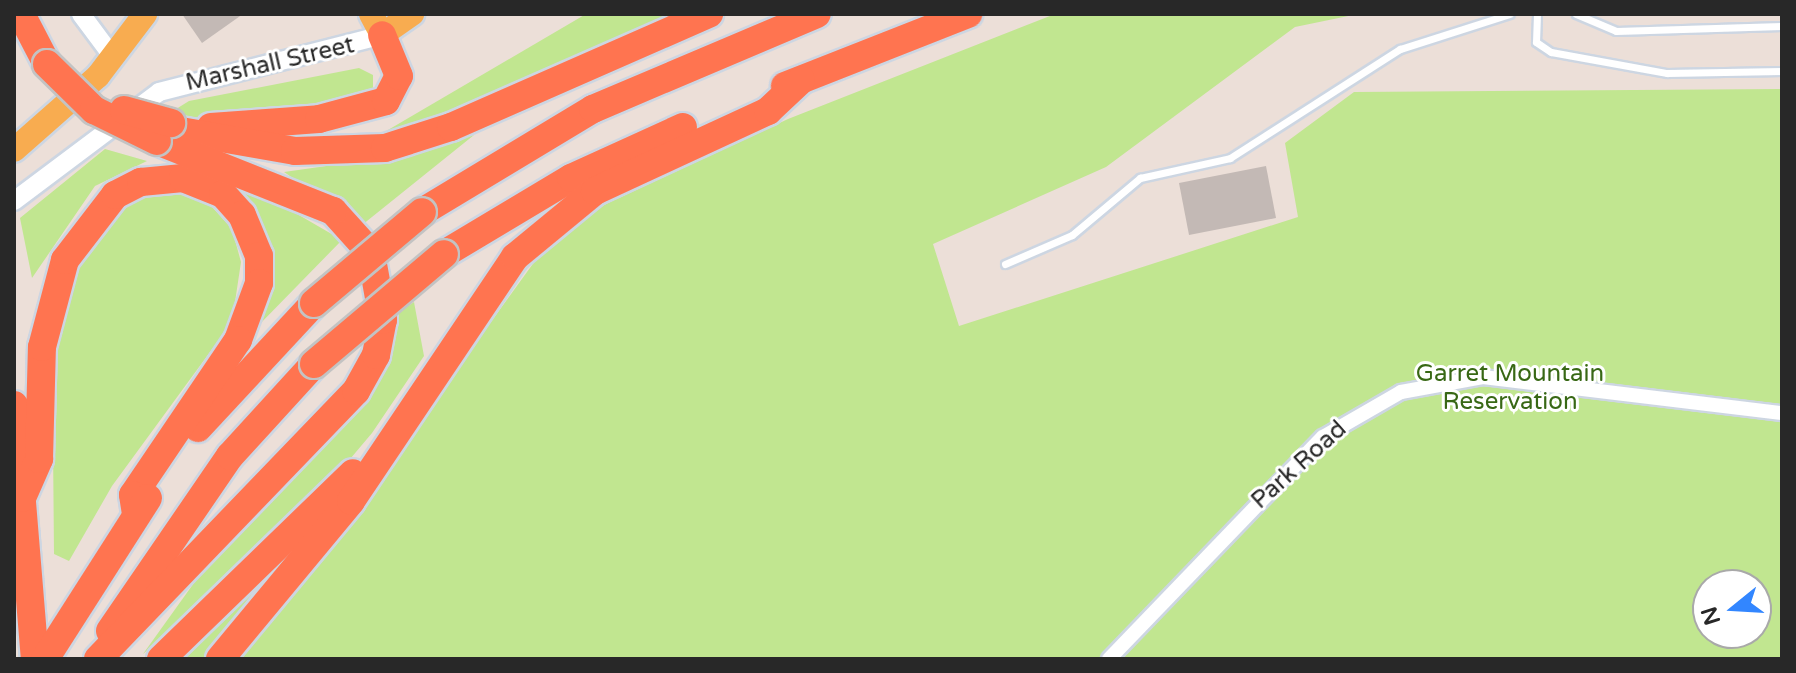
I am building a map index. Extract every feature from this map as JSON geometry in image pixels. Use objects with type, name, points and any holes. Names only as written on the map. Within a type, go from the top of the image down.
[{"type":"highway","points":[[21,14],[49,62],[94,110],[165,131],[268,148],[385,148],[451,127],[709,14]]},
{"type":"highway","points":[[45,659],[136,514],[221,399],[314,303],[422,212],[593,109],[817,14]]},
{"type":"highway","points":[[96,659],[207,486],[314,364],[444,254],[571,178],[801,80],[968,14]]},
{"type":"highway","points":[[165,131],[270,125],[376,106],[393,94],[399,76],[376,25]]},
{"type":"highway","points":[[49,62],[124,110],[302,192],[333,211],[371,253],[383,320],[371,369],[356,391],[96,659]]},
{"type":"highway","points":[[220,659],[351,501],[501,273],[551,223],[617,179],[768,111],[801,80]]},
{"type":"highway","points":[[22,498],[39,459],[42,347],[65,260],[115,195],[154,178],[183,178],[223,194],[242,215],[259,256],[259,283],[238,340],[133,495],[136,514]]},
{"type":"highway","points":[[161,659],[341,485],[441,365]]},
{"type":"highway","points":[[14,405],[35,659]]},
{"type":"main road","points":[[14,150],[113,57],[145,14]]},
{"type":"main road","name":"Marshall Street","points":[[376,25],[412,14]]},
{"type":"street","points":[[81,14],[113,57]]},
{"type":"street","name":"Marshall Street","points":[[14,201],[159,92],[376,25]]},
{"type":"street","name":"Park Road","points":[[1109,659],[1323,437],[1401,392],[1483,377],[1782,413]]},
{"type":"lane","points":[[1005,264],[1072,235],[1140,178],[1230,158],[1400,49],[1510,14]]},
{"type":"lane","points":[[1537,14],[1536,42],[1551,52],[1667,73],[1782,71]]},
{"type":"lane","points":[[1576,14],[1616,31],[1782,26]]},
{"type":"green space","points":[[586,14],[683,14],[431,123],[376,137]]},
{"type":"green space","name":"Garret Mountain Reservation","points":[[1055,14],[1358,14],[1295,27],[1106,167],[933,244],[959,326],[1298,217],[1285,143],[1354,92],[1782,89],[1782,659],[231,659],[338,533],[561,225],[788,119]]},
{"type":"green space","points":[[359,68],[373,75],[373,94],[320,109],[229,122],[168,114],[189,101]]},
{"type":"green space","points":[[474,135],[362,225],[284,172],[390,157]]},
{"type":"green space","points":[[105,149],[147,161],[95,186],[32,278],[20,218]]},
{"type":"green space","points":[[247,185],[342,240],[256,328],[268,242],[231,188]]},
{"type":"green space","points":[[165,189],[205,199],[232,229],[241,262],[232,322],[112,486],[69,561],[54,554],[52,332],[83,240],[119,198]]},
{"type":"green space","points":[[414,302],[424,356],[372,433],[329,484],[143,654],[209,562],[378,377],[387,320]]},
{"type":"green space","points":[[247,593],[256,596],[205,659],[179,659]]},
{"type":"building","points":[[182,14],[243,14],[202,43]]},
{"type":"building","points":[[1266,166],[1276,218],[1189,235],[1179,183]]}]
